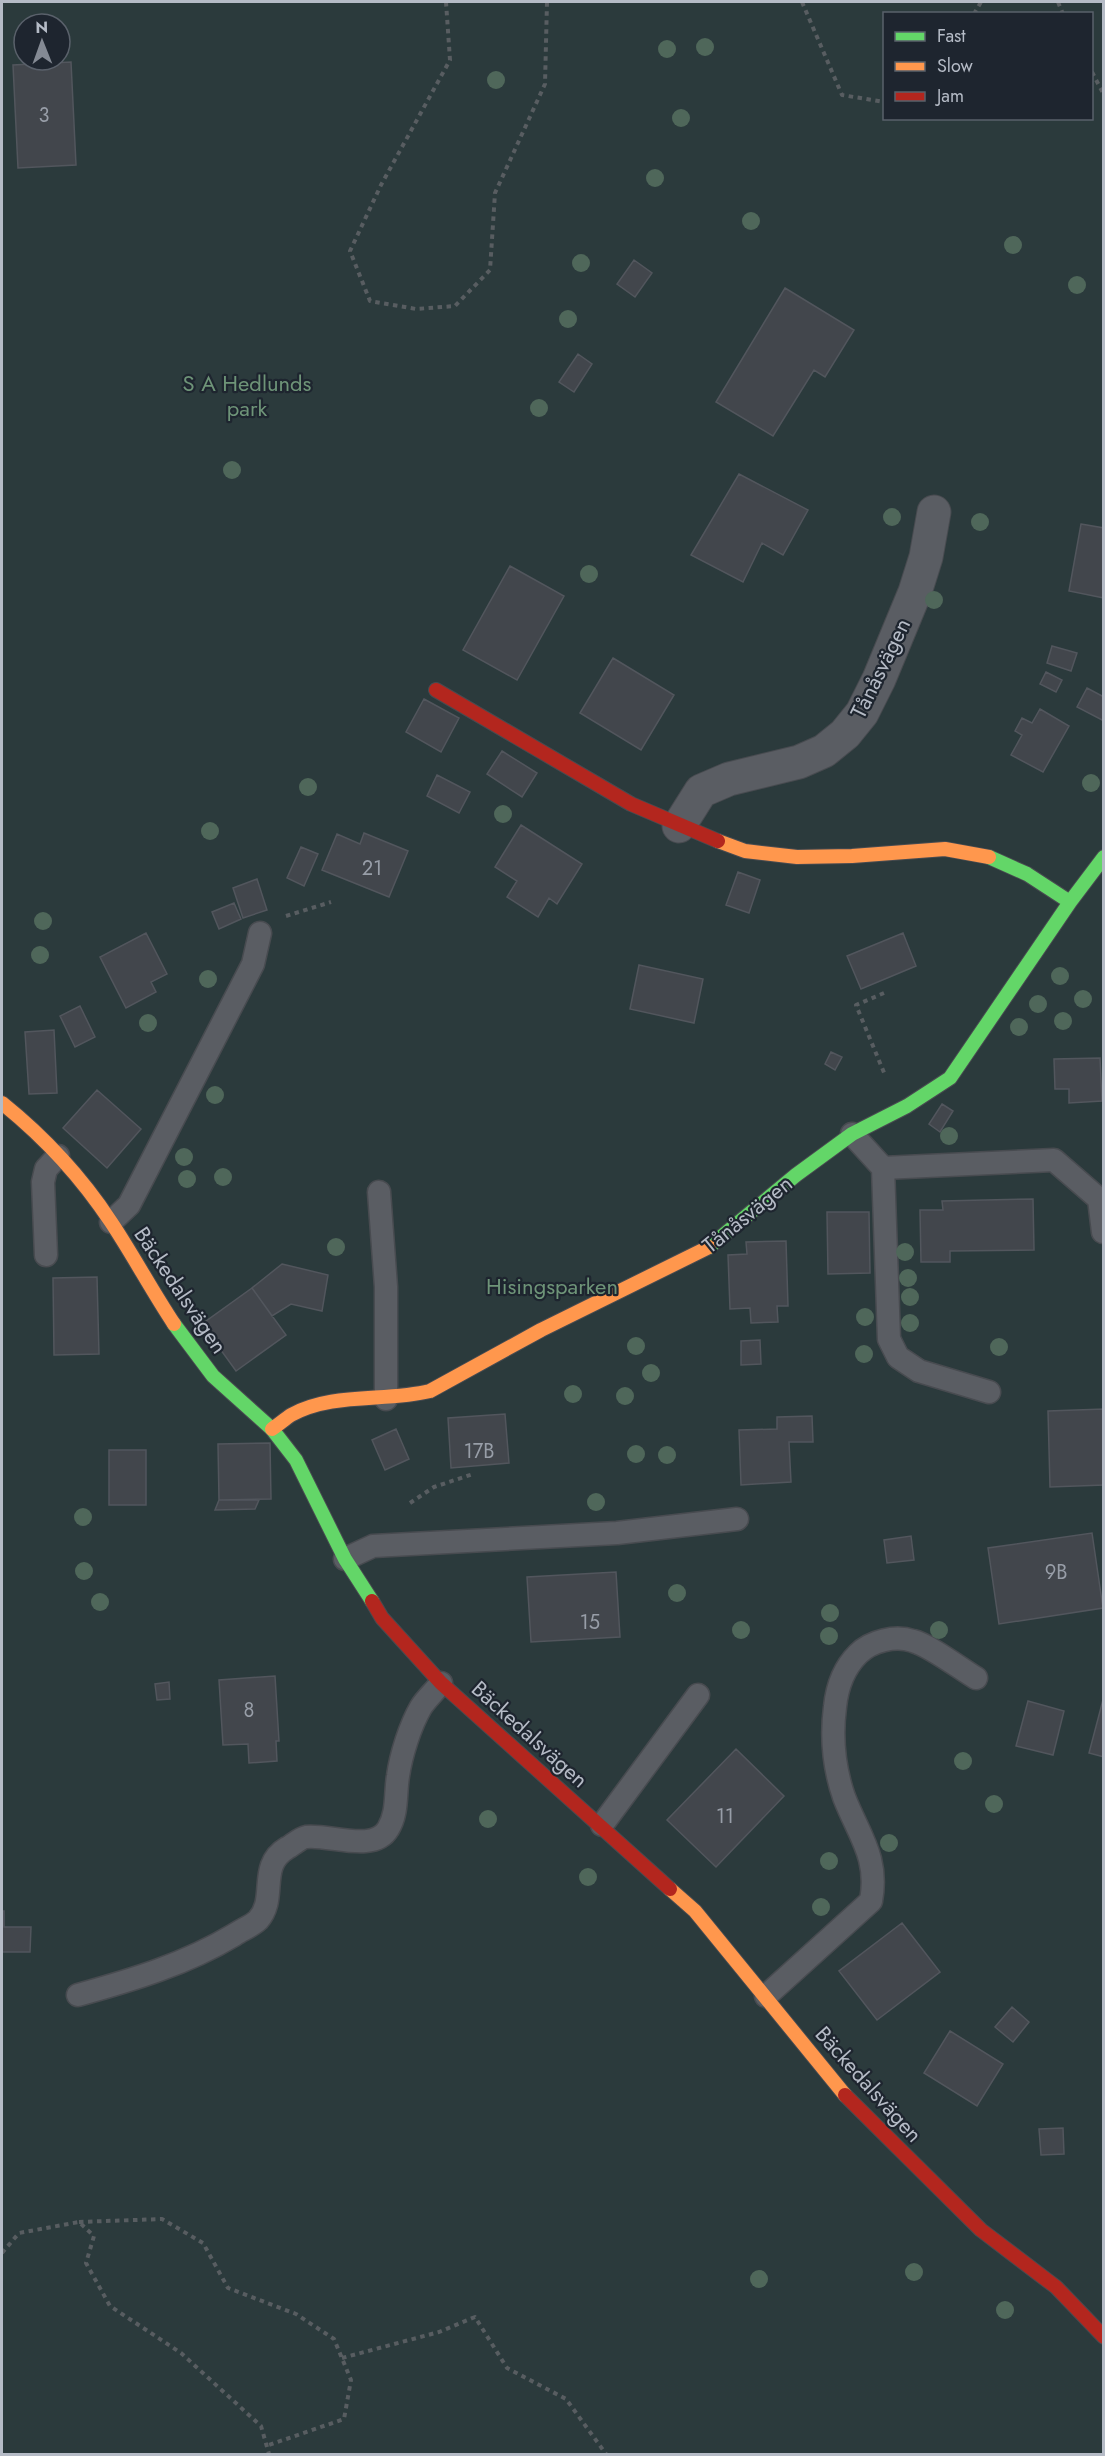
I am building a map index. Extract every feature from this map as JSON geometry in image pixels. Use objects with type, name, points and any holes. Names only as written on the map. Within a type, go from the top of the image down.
[{"type":"street","name":"Tånåsvägen","points":[[678,826],[701,791],[729,779],[799,762],[824,752],[845,734],[862,713],[879,680],[915,592],[926,557],[934,512]]},
{"type":"street","points":[[436,690],[631,804],[678,826],[745,851],[797,857],[852,856],[945,849],[986,856],[1027,874],[1070,902]]},
{"type":"street","name":"Tånåsvägen","points":[[272,1429],[292,1415],[312,1407],[337,1402],[386,1399],[430,1391],[541,1330],[704,1251],[796,1174],[852,1134],[902,1109],[950,1078],[1070,902],[1104,857]]},
{"type":"street","name":"Bäckedalsvägen","points":[[2,1103],[25,1122],[86,1188],[111,1222],[155,1296],[213,1376],[272,1429],[296,1460],[345,1559],[382,1618],[441,1683],[602,1825],[695,1911],[766,1996],[838,2088],[981,2230],[1056,2287],[1104,2337]]},
{"type":"lane","points":[[111,1222],[129,1205],[253,964],[260,933]]},
{"type":"lane","points":[[852,1134],[883,1168],[889,1339],[898,1357],[919,1371],[989,1392]]},
{"type":"lane","points":[[46,1255],[43,1182],[46,1169],[57,1156]]},
{"type":"lane","points":[[883,1168],[1054,1160],[1099,1199],[1103,1232]]},
{"type":"lane","points":[[379,1192],[386,1287],[386,1399]]},
{"type":"lane","points":[[345,1559],[373,1546],[616,1533],[737,1519]]},
{"type":"lane","points":[[766,1996],[871,1901],[875,1880],[868,1850],[844,1797],[835,1765],[832,1728],[837,1692],[847,1665],[866,1646],[887,1639],[913,1641],[976,1678]]},
{"type":"lane","points":[[78,1995],[151,1974],[219,1944],[258,1920],[268,1898],[269,1867],[280,1852],[304,1837],[333,1837],[358,1843],[377,1839],[388,1831],[396,1806],[398,1776],[408,1740],[421,1707],[441,1683]]},
{"type":"lane","points":[[602,1825],[698,1695]]},
{"type":"path","points":[[446,2],[450,60],[381,185],[350,251],[370,301],[416,309],[455,306],[490,270],[495,193],[545,84],[547,2]]},
{"type":"path","points":[[802,2],[842,95],[883,102]]},
{"type":"path","points":[[1093,74],[1104,95]]},
{"type":"path","points":[[260,933],[281,918],[331,902]]},
{"type":"path","points":[[884,993],[856,1005],[902,1109]]},
{"type":"path","points":[[410,1503],[434,1487],[473,1474]]},
{"type":"path","points":[[2,2253],[20,2233],[79,2222],[162,2219],[203,2243],[228,2288],[296,2314],[334,2339],[351,2380],[344,2419],[266,2446]]},
{"type":"path","points":[[79,2222],[94,2236],[86,2263],[110,2306],[181,2353],[261,2426],[268,2454]]},
{"type":"path","points":[[342,2358],[439,2332],[475,2317],[507,2368],[566,2399],[606,2454]]},
{"type":"green space","name":"Hisingsparken","points":[[2,2],[1103,2],[1103,2454],[2,2454]]},
{"type":"building","points":[[13,72],[71,72],[76,165],[18,168]]},
{"type":"building","points":[[634,260],[652,273],[635,297],[617,284]]},
{"type":"building","points":[[785,288],[854,330],[825,377],[814,370],[773,436],[716,402]]},
{"type":"building","points":[[578,354],[592,364],[574,392],[559,382]]},
{"type":"building","points":[[739,474],[808,510],[783,555],[762,543],[743,582],[691,555]]},
{"type":"building","points":[[1081,524],[1104,528],[1104,598],[1069,591]]},
{"type":"building","points":[[510,566],[564,596],[517,680],[463,650]]},
{"type":"building","points":[[1052,646],[1077,653],[1071,671],[1047,663]]},
{"type":"building","points":[[613,658],[674,695],[641,750],[580,713]]},
{"type":"building","points":[[1046,672],[1062,680],[1056,692],[1040,684]]},
{"type":"building","points":[[1087,688],[1104,697],[1104,721],[1077,707]]},
{"type":"building","points":[[424,699],[459,718],[441,752],[406,732]]},
{"type":"building","points":[[1040,709],[1069,726],[1043,772],[1011,755],[1022,735],[1015,731],[1022,718],[1032,723]]},
{"type":"building","points":[[502,751],[537,773],[522,797],[487,774]]},
{"type":"building","points":[[437,775],[470,792],[459,813],[427,796]]},
{"type":"building","points":[[521,825],[582,864],[557,904],[549,898],[538,917],[507,897],[517,881],[495,867]]},
{"type":"building","points":[[364,833],[408,851],[389,897],[322,870],[337,834],[360,844]]},
{"type":"building","points":[[301,847],[318,854],[304,886],[287,878]]},
{"type":"building","points":[[738,872],[760,880],[749,913],[726,905]]},
{"type":"building","points":[[257,879],[267,910],[243,918],[233,888]]},
{"type":"building","points":[[234,903],[241,919],[219,929],[212,912]]},
{"type":"building","points":[[146,933],[167,974],[151,982],[156,992],[126,1008],[100,957]]},
{"type":"building","points":[[903,933],[916,966],[861,989],[847,956]]},
{"type":"building","points":[[639,965],[703,979],[694,1023],[630,1009]]},
{"type":"building","points":[[80,1006],[95,1037],[75,1047],[60,1016]]},
{"type":"building","points":[[54,1030],[57,1093],[29,1094],[25,1032]]},
{"type":"building","points":[[831,1052],[842,1057],[835,1070],[825,1064]]},
{"type":"building","points":[[1100,1058],[1102,1101],[1069,1103],[1069,1089],[1055,1089],[1054,1059]]},
{"type":"building","points":[[97,1090],[141,1129],[107,1168],[63,1128]]},
{"type":"building","points":[[942,1104],[953,1111],[940,1132],[929,1124]]},
{"type":"building","points":[[1033,1199],[1034,1250],[950,1251],[950,1262],[921,1262],[920,1210],[943,1210],[942,1201]]},
{"type":"building","points":[[827,1212],[869,1212],[870,1273],[828,1274]]},
{"type":"building","points":[[786,1241],[788,1306],[777,1306],[778,1322],[751,1323],[750,1308],[730,1309],[728,1255],[747,1254],[746,1242]]},
{"type":"building","points":[[282,1264],[328,1275],[322,1311],[291,1304],[272,1316],[252,1288]]},
{"type":"building","points":[[97,1277],[99,1354],[54,1355],[53,1278]]},
{"type":"building","points":[[252,1288],[286,1335],[236,1371],[202,1324]]},
{"type":"building","points":[[760,1340],[761,1364],[741,1365],[741,1341]]},
{"type":"building","points":[[1104,1409],[1104,1485],[1050,1487],[1048,1411]]},
{"type":"building","points":[[505,1414],[509,1463],[451,1468],[448,1418]]},
{"type":"building","points":[[812,1416],[813,1442],[789,1442],[791,1482],[741,1485],[739,1430],[777,1429],[777,1417]]},
{"type":"building","points":[[396,1429],[409,1459],[385,1470],[372,1440]]},
{"type":"building","points":[[270,1443],[271,1499],[219,1500],[218,1444]]},
{"type":"building","points":[[109,1450],[146,1450],[146,1505],[109,1505]]},
{"type":"building","points":[[219,1500],[259,1500],[255,1509],[215,1510]]},
{"type":"building","points":[[1092,1533],[1103,1608],[999,1624],[988,1548]]},
{"type":"building","points":[[911,1536],[914,1560],[887,1563],[884,1540]]},
{"type":"building","points":[[616,1572],[620,1637],[531,1642],[527,1577]]},
{"type":"building","points":[[275,1676],[279,1741],[276,1741],[277,1761],[249,1763],[248,1744],[223,1745],[219,1680]]},
{"type":"building","points":[[169,1682],[170,1699],[157,1700],[155,1684]]},
{"type":"building","points":[[1104,1696],[1104,1757],[1089,1753]]},
{"type":"building","points":[[1028,1701],[1064,1711],[1053,1755],[1016,1746]]},
{"type":"building","points":[[736,1749],[784,1796],[716,1867],[667,1820]]},
{"type":"building","points":[[2,1911],[4,1911],[4,1927],[31,1927],[30,1952],[2,1952]]},
{"type":"building","points":[[902,1923],[940,1972],[877,2020],[839,1971]]},
{"type":"building","points":[[1012,2007],[1029,2022],[1013,2042],[995,2027]]},
{"type":"building","points":[[950,2031],[1003,2064],[977,2106],[924,2073]]},
{"type":"building","points":[[1063,2128],[1064,2154],[1041,2155],[1039,2129]]},
{"type":"traffic: fast","points":[[989,857],[1027,874],[1070,902]]},
{"type":"traffic: fast","points":[[709,1247],[796,1175],[852,1134],[907,1106],[950,1078],[1070,902],[1104,857]]},
{"type":"traffic: fast","points":[[174,1324],[213,1376],[272,1429],[296,1460],[345,1559],[372,1601]]},
{"type":"traffic: slow","points":[[718,841],[745,851],[797,857],[852,856],[945,849],[989,857]]},
{"type":"traffic: slow","points":[[2,1103],[32,1129],[88,1189],[174,1324]]},
{"type":"traffic: slow","points":[[272,1429],[291,1415],[324,1403],[430,1391],[541,1330],[709,1247]]},
{"type":"traffic: slow","points":[[670,1889],[695,1911],[845,2095]]},
{"type":"traffic: jam","points":[[436,690],[631,804],[718,841]]},
{"type":"traffic: jam","points":[[372,1601],[382,1618],[441,1683],[670,1889]]},
{"type":"traffic: jam","points":[[845,2095],[981,2230],[1056,2287],[1104,2337]]},
{"type":"park label","name":"S A Hedlunds park","points":[[247,396]]}]
